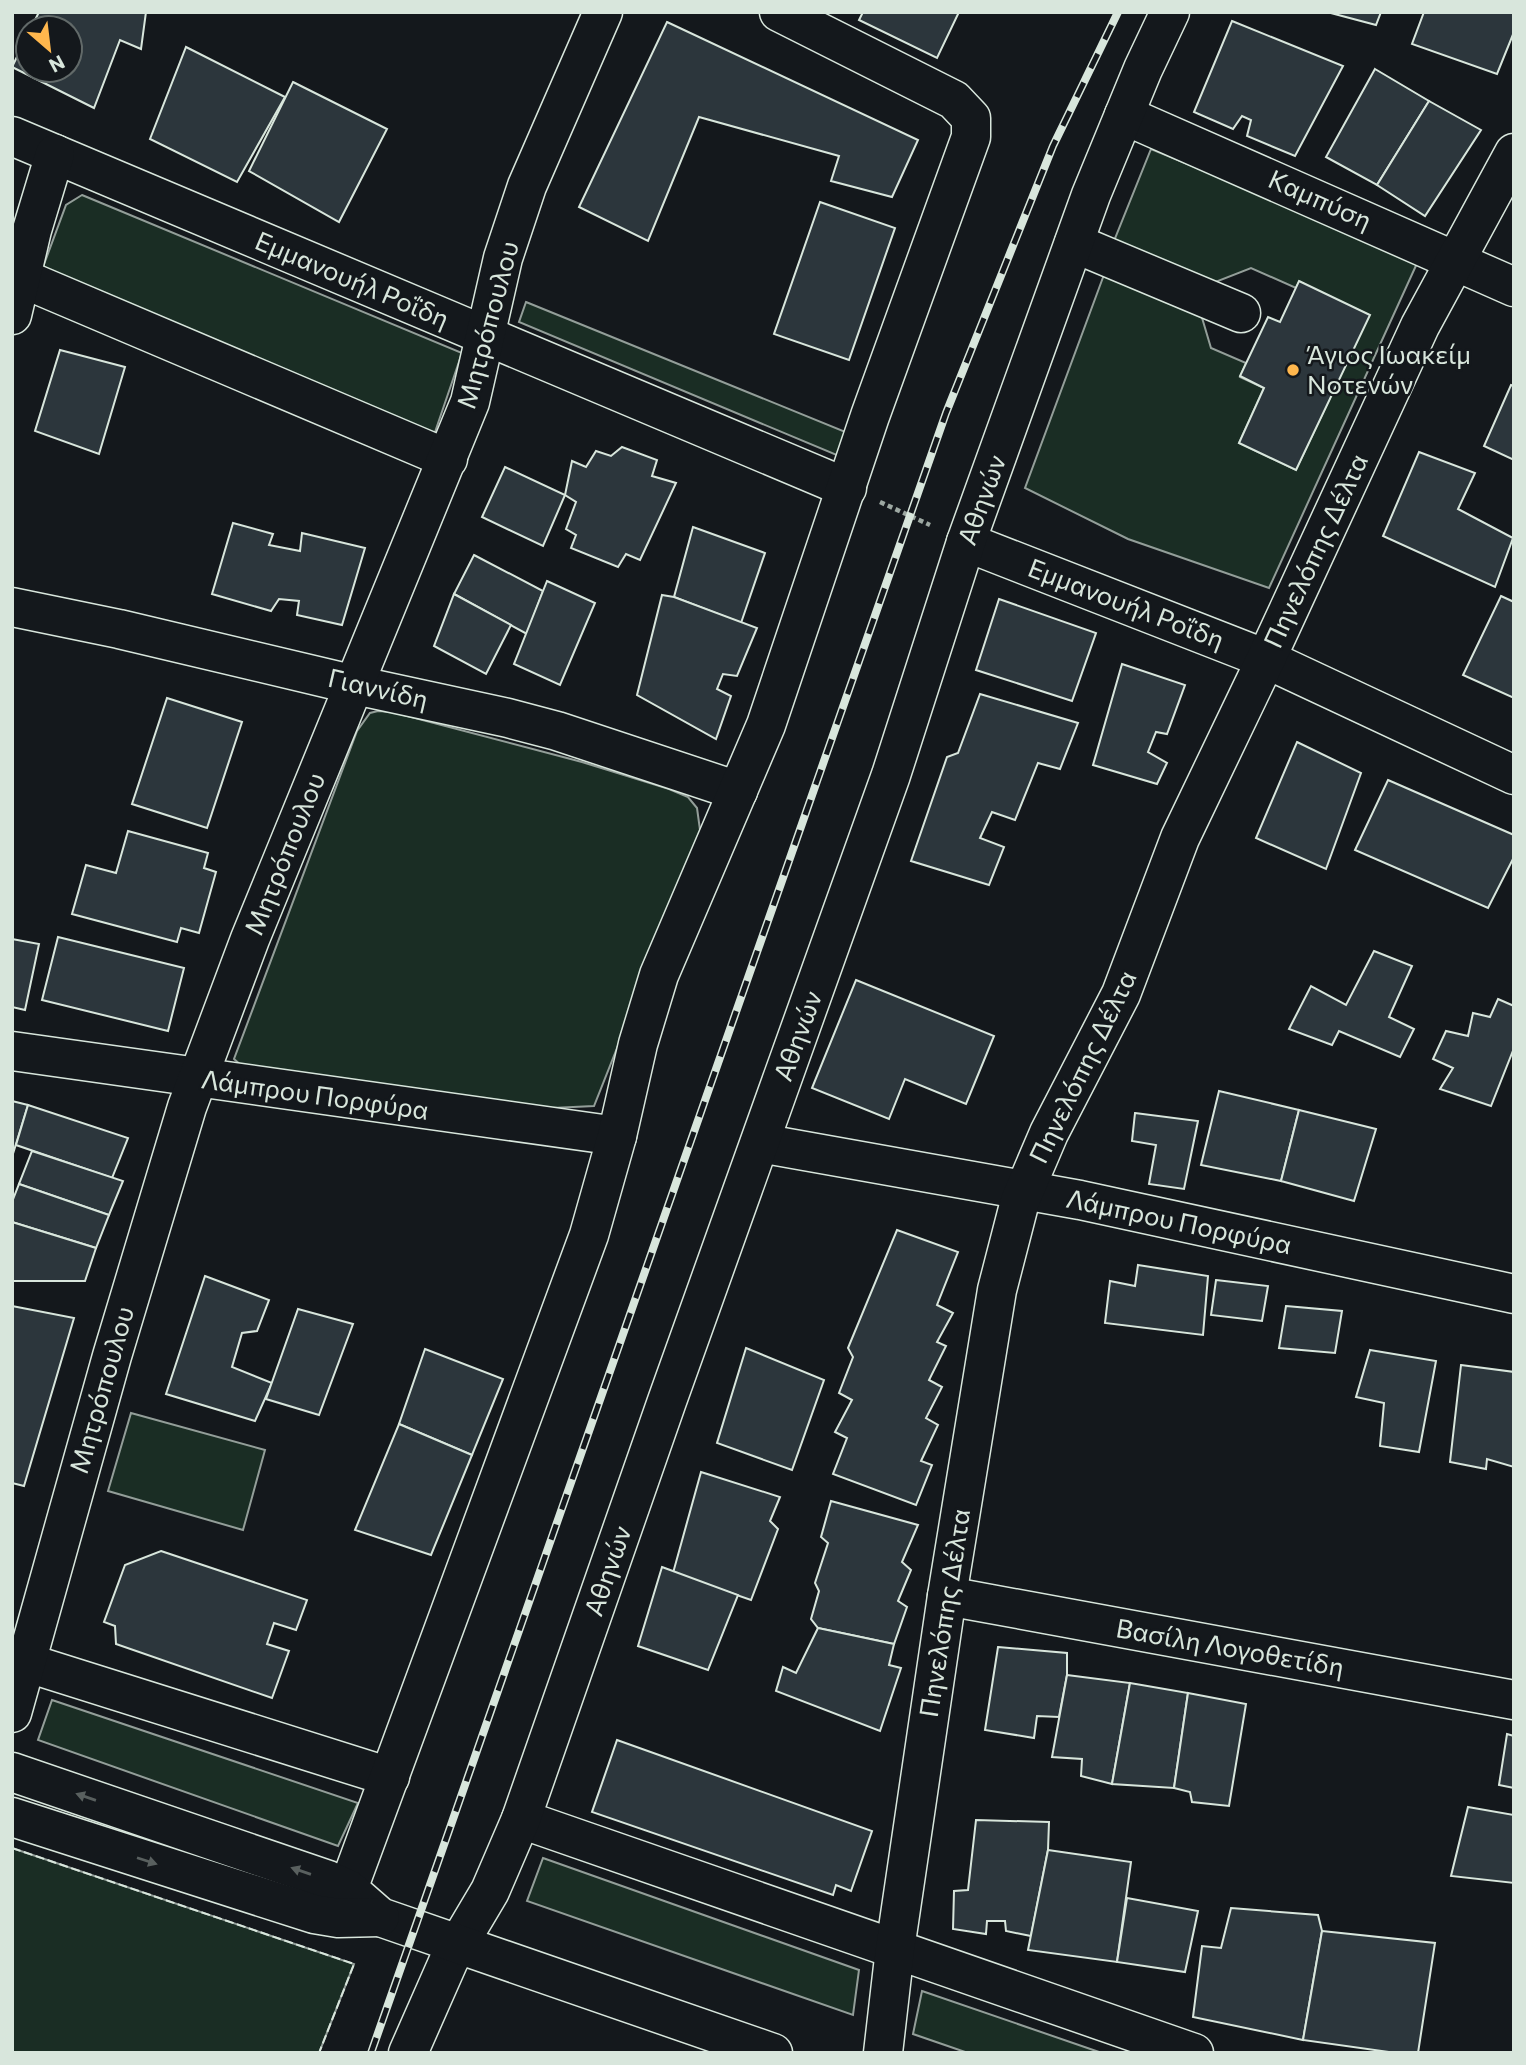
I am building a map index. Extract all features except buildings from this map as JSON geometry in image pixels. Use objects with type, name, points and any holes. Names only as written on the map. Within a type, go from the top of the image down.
[{"type":"street","name":"Μητρόπουλου","points":[[12,1713],[19,1661],[153,1215],[197,1079],[250,939],[470,402],[503,258],[527,186],[603,12]]},
{"type":"street","points":[[348,1889],[589,1235],[617,1136],[638,1044],[659,975],[766,725],[870,416],[971,137],[971,118],[954,100],[779,12]]},
{"type":"street","name":"Αθηνών","points":[[408,2053],[425,2010],[458,1944],[490,1891],[522,1819],[667,1401],[891,775],[966,542],[1074,243],[1143,69],[1170,12]]},
{"type":"street","name":"Καμπύση","points":[[1124,115],[1454,258],[1514,287]]},
{"type":"street","name":"Εμμανουήλ Ροΐδη","points":[[12,136],[847,488]]},
{"type":"street","name":"Πηνελόπης Δέλτα","points":[[883,2053],[895,1949],[947,1596],[997,1290],[1003,1260],[1025,1189],[1049,1133],[1121,994],[1180,838],[1420,326],[1454,258],[1514,153]]},
{"type":"street","points":[[12,315],[16,275],[55,154]]},
{"type":"street","points":[[1074,243],[1241,313]]},
{"type":"street","points":[[16,275],[447,459]]},
{"type":"street","name":"Εμμανουήλ Ροΐδη","points":[[966,542],[1266,659],[1514,775]]},
{"type":"street","name":"Γιαννίδη","points":[[12,607],[533,725],[738,791]]},
{"type":"street","name":"Λάμπρου Πορφύρα","points":[[12,1051],[617,1136]]},
{"type":"street","name":"Λάμπρου Πορφύρα","points":[[760,1143],[1025,1189],[1514,1294]]},
{"type":"street","name":"Βασίλη Λογοθετίδη","points":[[947,1596],[1514,1700]]},
{"type":"street","points":[[19,1661],[390,1777]]},
{"type":"street","points":[[12,1772],[328,1880],[348,1889],[380,1917]]},
{"type":"street","points":[[12,1817],[314,1914],[338,1918],[380,1917],[773,2053]]},
{"type":"street","points":[[522,1819],[1194,2053]]},
{"type":"path","points":[[847,488],[966,542]]},
{"type":"green space","points":[[1151,149],[1419,259],[1269,588],[1128,539],[1025,488],[1105,272],[1200,311],[1211,348],[1246,363],[1240,377],[1264,388],[1239,443],[1296,470],[1369,315],[1299,282],[1296,288],[1251,268],[1213,283],[1114,241]]},
{"type":"green space","points":[[82,195],[462,353],[434,435],[43,267],[66,205]]},
{"type":"green space","points":[[526,302],[848,433],[839,456],[519,322]]},
{"type":"green space","points":[[392,712],[582,762],[669,789],[688,797],[697,808],[701,837],[594,1106],[552,1108],[242,1066],[234,1059],[357,731],[370,713]]},
{"type":"green space","points":[[131,1413],[265,1450],[243,1530],[108,1491]]},
{"type":"green space","points":[[52,1700],[358,1803],[338,1846],[38,1740]]},
{"type":"green space","points":[[12,1848],[354,1964],[319,2053],[12,2053]]},
{"type":"green space","points":[[543,1858],[859,1970],[853,2015],[527,1901]]},
{"type":"green space","points":[[922,1991],[1102,2053],[968,2053],[913,2034]]},
{"type":"railway","points":[[371,2053],[946,413],[1053,146],[1118,12]]},
{"type":"fence","points":[[12,1848],[354,1964],[319,2053]]},
{"type":"place","name":"Άγιος Ιωακείμ Νοτενών","points":[[1293,370]]}]
